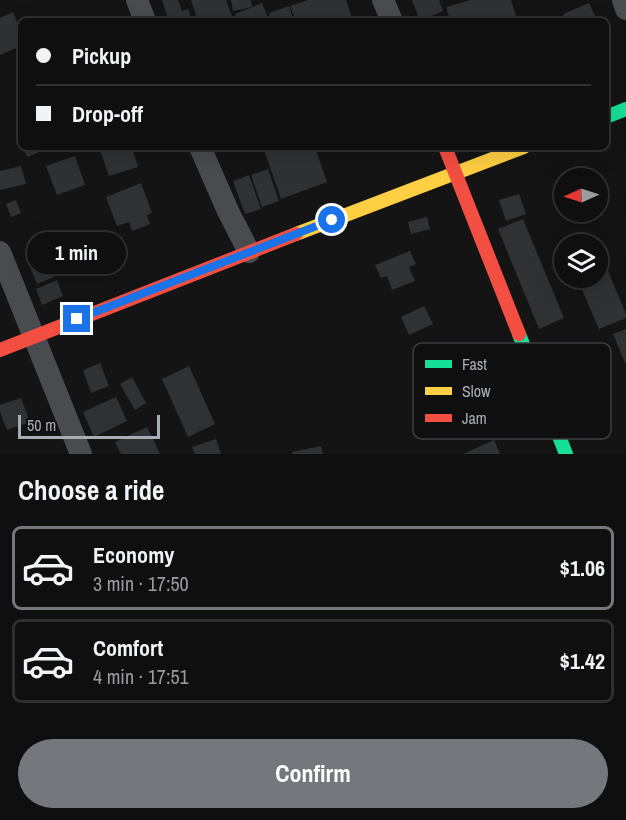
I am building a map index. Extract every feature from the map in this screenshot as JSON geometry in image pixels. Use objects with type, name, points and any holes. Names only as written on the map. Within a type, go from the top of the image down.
[{"type":"street","points":[[137,0],[145,18]]},
{"type":"street","points":[[383,0],[391,18]]},
{"type":"street","points":[[623,0],[626,9]]},
{"type":"street","points":[[609,116],[626,109]]},
{"type":"street","points":[[201,150],[228,212],[249,252]]},
{"type":"street","points":[[446,150],[523,343]]},
{"type":"street","points":[[0,350],[516,150]]},
{"type":"street","points":[[0,252],[81,454]]},
{"type":"street","points":[[560,439],[566,454]]},
{"type":"building","points":[[162,0],[178,0],[182,11],[188,9],[191,18],[168,18]]},
{"type":"building","points":[[191,0],[226,0],[233,18],[197,18]]},
{"type":"building","points":[[231,0],[251,0],[252,7],[233,11]]},
{"type":"building","points":[[308,0],[346,0],[352,18],[295,18],[290,6]]},
{"type":"building","points":[[412,0],[439,0],[443,11],[427,18],[419,18]]},
{"type":"building","points":[[471,0],[511,0],[516,18],[449,18],[446,7]]},
{"type":"building","points":[[262,3],[268,18],[237,18],[235,14]]},
{"type":"building","points":[[589,3],[596,18],[565,18],[563,14]]},
{"type":"building","points":[[289,6],[293,18],[270,18],[269,13]]},
{"type":"building","points":[[13,12],[18,24],[18,47],[0,55],[0,18]]},
{"type":"building","points":[[24,150],[44,150],[27,157]]},
{"type":"building","points":[[100,150],[133,150],[138,167],[109,176]]},
{"type":"building","points":[[264,150],[316,150],[327,182],[281,199]]},
{"type":"building","points":[[75,156],[85,185],[57,195],[46,166]]},
{"type":"building","points":[[21,166],[26,184],[0,190],[0,171]]},
{"type":"building","points":[[268,169],[279,201],[262,207],[251,175]]},
{"type":"building","points":[[249,175],[261,209],[245,214],[233,181]]},
{"type":"building","points":[[141,183],[152,213],[147,215],[150,224],[132,231],[129,222],[117,226],[106,197]]},
{"type":"building","points":[[519,194],[526,214],[506,221],[499,200]]},
{"type":"building","points":[[16,200],[21,213],[11,217],[6,204]]},
{"type":"building","points":[[427,217],[430,229],[411,234],[408,222]]},
{"type":"building","points":[[523,219],[564,318],[539,329],[498,229]]},
{"type":"building","points":[[108,238],[117,256],[101,264],[93,245]]},
{"type":"building","points":[[410,251],[416,264],[409,267],[415,281],[392,290],[387,276],[381,278],[375,265]]},
{"type":"building","points":[[53,255],[61,274],[37,284],[29,265]]},
{"type":"building","points":[[608,271],[626,318],[599,329],[581,288],[608,288]]},
{"type":"building","points":[[57,280],[63,296],[42,305],[36,289]]},
{"type":"building","points":[[424,306],[433,324],[409,335],[401,317]]},
{"type":"building","points":[[626,329],[626,365],[613,334]]},
{"type":"building","points":[[100,363],[109,386],[91,393],[83,370]]},
{"type":"building","points":[[189,366],[215,424],[188,437],[162,379]]},
{"type":"building","points":[[132,377],[146,403],[135,410],[120,384]]},
{"type":"building","points":[[116,397],[127,421],[94,437],[83,412]]},
{"type":"building","points":[[21,398],[30,422],[7,430],[0,412],[0,405]]},
{"type":"building","points":[[147,427],[160,454],[121,454],[115,442]]},
{"type":"building","points":[[216,439],[221,454],[195,454],[192,447]]},
{"type":"building","points":[[494,440],[500,454],[463,454]]},
{"type":"building","points":[[321,446],[323,454],[292,454],[292,452]]},
{"type":"traffic: fast","points":[[609,116],[626,109]]},
{"type":"traffic: fast","points":[[519,334],[523,343]]},
{"type":"traffic: fast","points":[[560,439],[566,454]]},
{"type":"traffic: slow","points":[[296,234],[516,150]]},
{"type":"traffic: jam","points":[[446,150],[519,334]]},
{"type":"traffic: jam","points":[[0,350],[296,234]]},
{"type":"route","points":[[77,319],[332,220]]}]
